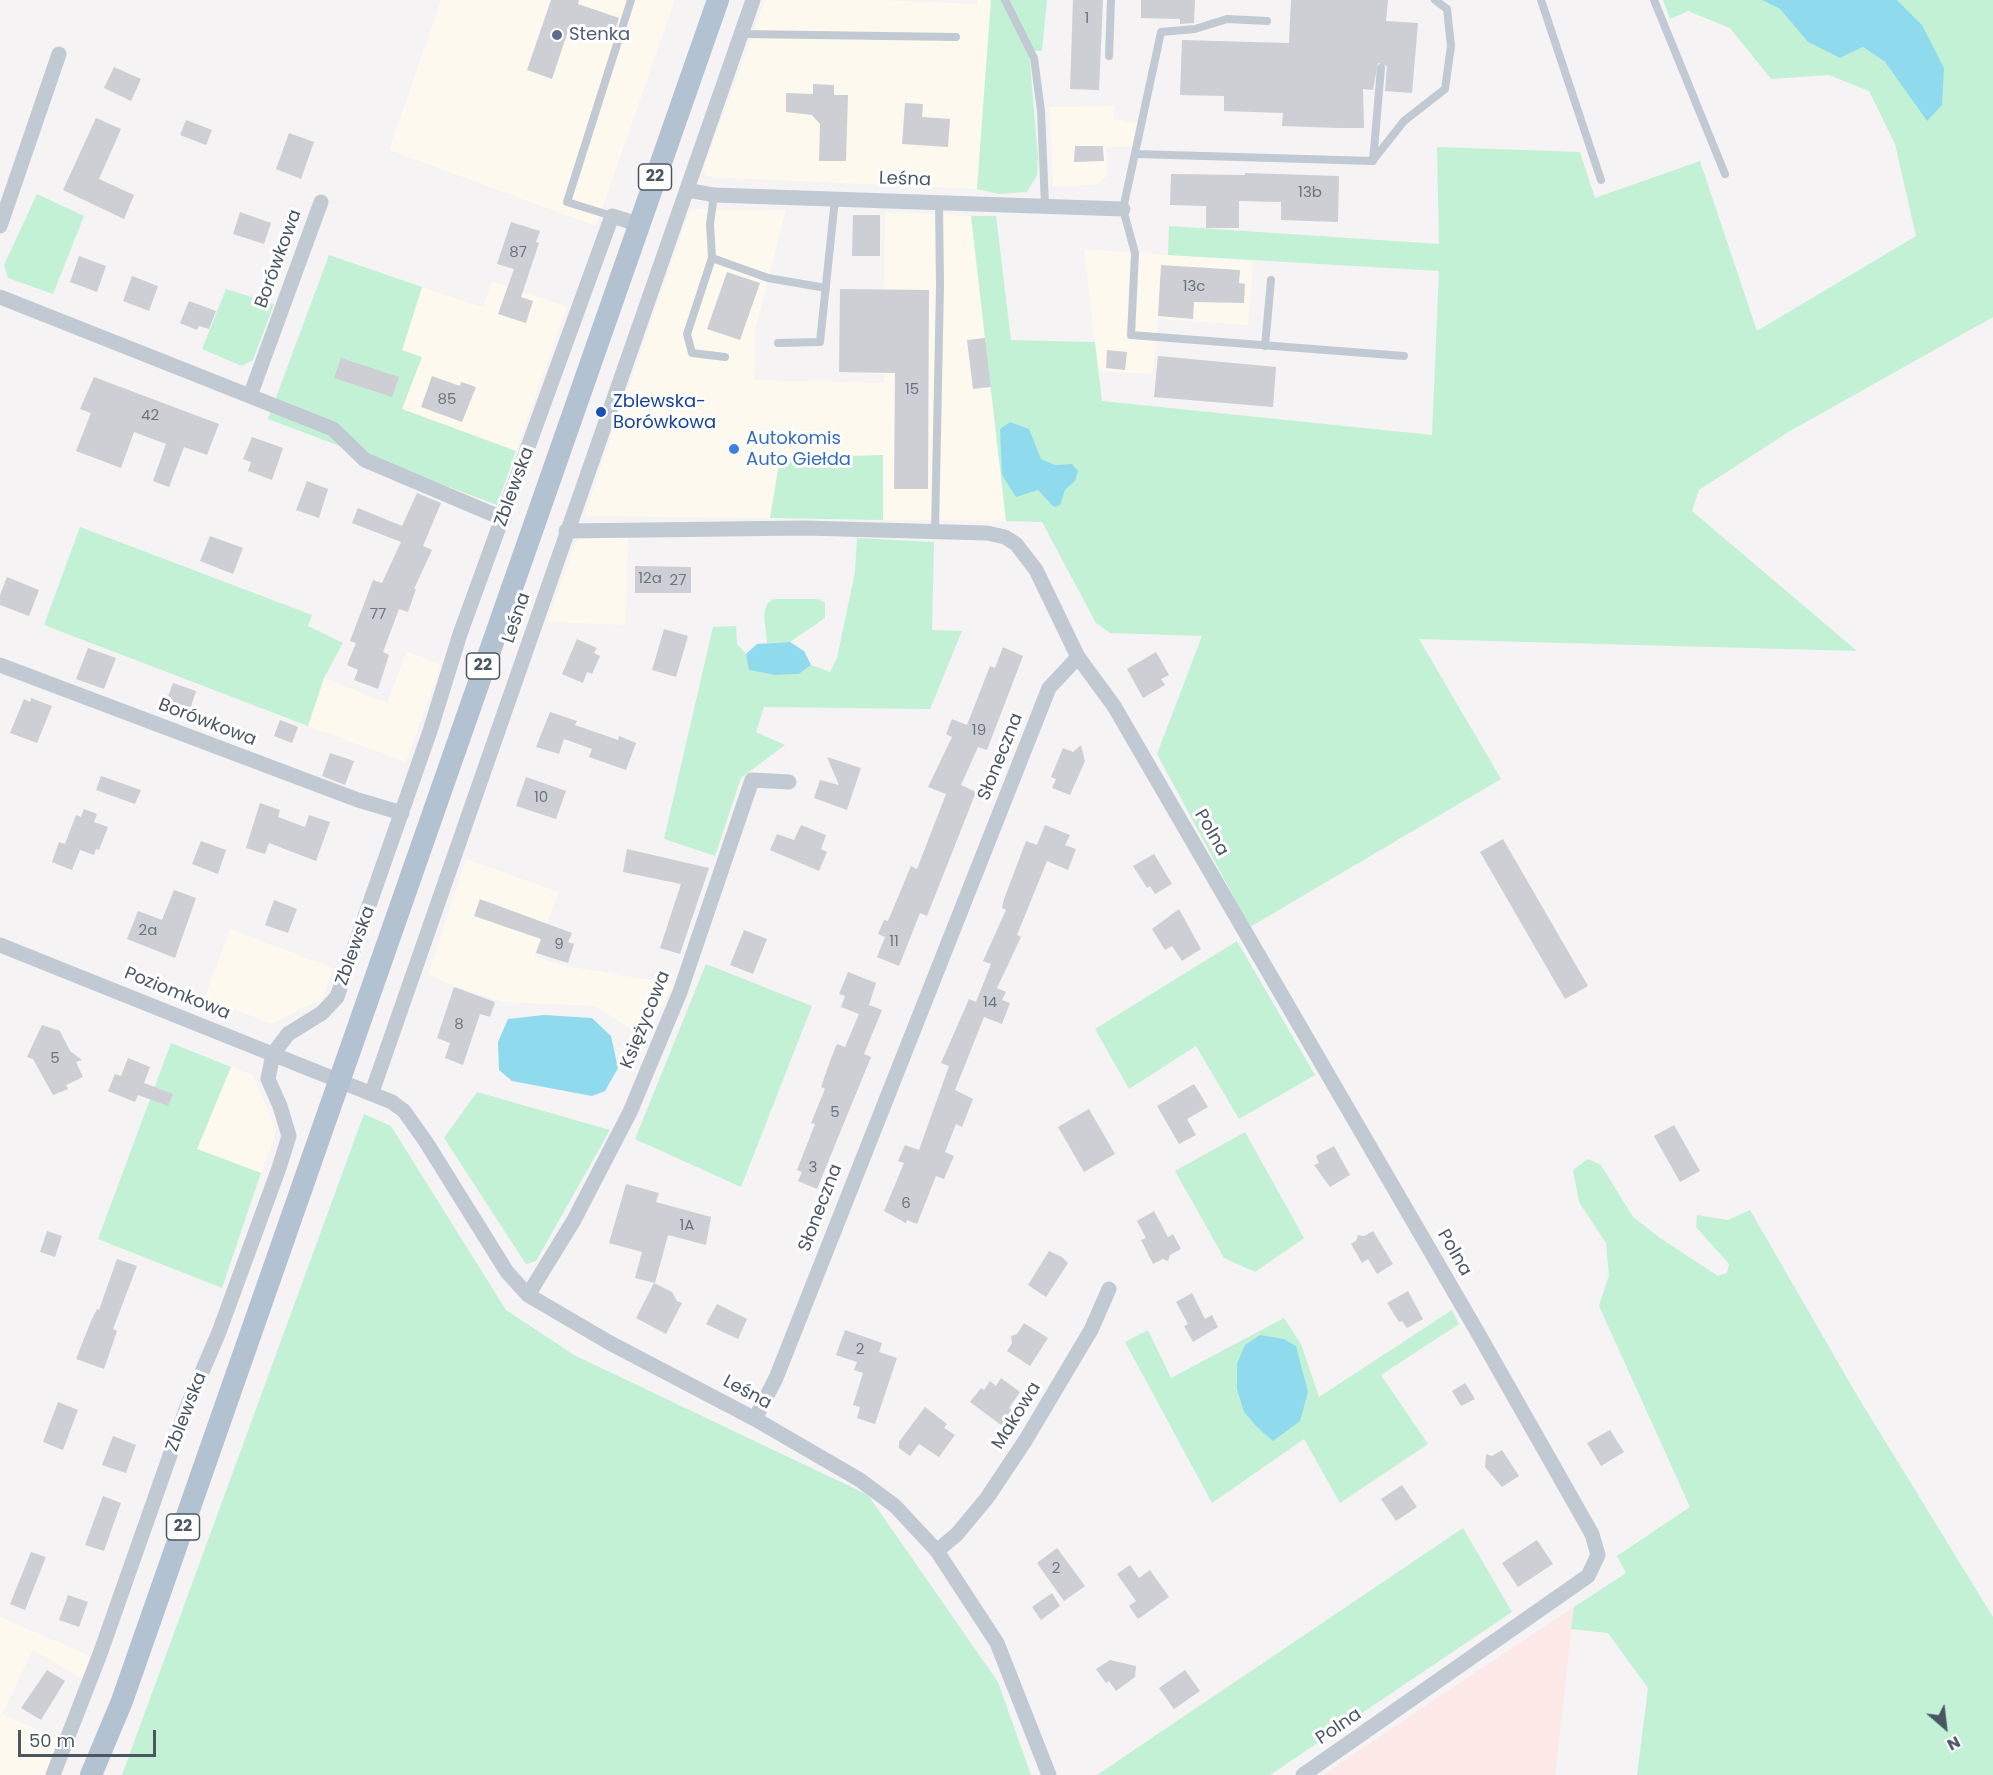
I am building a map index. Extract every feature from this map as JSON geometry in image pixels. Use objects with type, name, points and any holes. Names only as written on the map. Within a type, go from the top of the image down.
[{"type":"main road","name":"Zblewska","points":[[91,1775],[122,1701],[718,0]]},
{"type":"street","name":"Leśna","points":[[372,1092],[753,0]]},
{"type":"street","points":[[0,226],[59,54]]},
{"type":"street","name":"Leśna","points":[[687,190],[714,195],[1123,208]]},
{"type":"street","name":"Borówkowa","points":[[250,396],[321,202]]},
{"type":"street","points":[[612,216],[638,224]]},
{"type":"street","name":"Zblewska","points":[[53,1775],[100,1654],[187,1407],[219,1332],[289,1136],[280,1106],[268,1079],[273,1054],[288,1034],[322,1013],[337,998],[402,813],[460,634],[504,519],[612,216]]},
{"type":"street","points":[[0,297],[333,429],[364,460],[504,519]]},
{"type":"street","points":[[566,531],[805,528],[987,532],[1005,537],[1016,544],[1045,586],[1078,657]]},
{"type":"street","name":"Słoneczna","points":[[755,1419],[776,1378],[1049,688],[1078,657]]},
{"type":"street","name":"Polna","points":[[1078,657],[1114,706],[1478,1333],[1592,1534],[1598,1555],[1587,1576],[1303,1775]]},
{"type":"street","name":"Borówkowa","points":[[0,666],[358,800],[402,813]]},
{"type":"street","name":"Księżycowa","points":[[528,1295],[574,1220],[630,1112],[680,992],[752,780],[789,782]]},
{"type":"street","name":"Poziomkowa","points":[[0,945],[339,1081]]},
{"type":"street","name":"Leśna","points":[[339,1081],[372,1092],[404,1111],[426,1142],[507,1272],[528,1295],[601,1338],[755,1419],[868,1486],[895,1506],[937,1551],[997,1643],[1049,1775]]},
{"type":"street","name":"Makowa","points":[[937,1551],[957,1534],[987,1498],[1025,1441],[1091,1330],[1109,1289]]},
{"type":"lane","points":[[612,216],[567,202],[631,0]]},
{"type":"lane","points":[[1005,0],[1034,58],[1041,111],[1045,205]]},
{"type":"lane","points":[[1109,56],[1111,0]]},
{"type":"lane","points":[[1373,160],[1404,121],[1445,88],[1451,46],[1447,9],[1435,0]]},
{"type":"lane","points":[[1541,0],[1601,180]]},
{"type":"lane","points":[[1654,0],[1725,174]]},
{"type":"lane","points":[[1267,21],[1227,19],[1195,29],[1161,32],[1123,208],[1135,253],[1131,335],[1404,356]]},
{"type":"lane","points":[[741,34],[956,37]]},
{"type":"lane","points":[[1373,160],[1382,68]]},
{"type":"lane","points":[[1136,154],[1373,160]]},
{"type":"lane","points":[[714,195],[710,224],[712,258],[687,334],[692,353],[725,357]]},
{"type":"lane","points":[[778,343],[820,342],[835,198]]},
{"type":"lane","points":[[935,531],[940,286],[939,201]]},
{"type":"lane","points":[[712,258],[768,279],[825,288]]},
{"type":"lane","points":[[1265,346],[1270,280]]},
{"type":"shaded area","points":[[441,0],[675,0],[596,226],[389,150]]},
{"type":"shaded area","points":[[765,0],[880,0],[977,4],[977,0],[991,0],[977,189],[706,177],[703,170]]},
{"type":"shaded area","points":[[1115,106],[1114,119],[1137,123],[1133,147],[1106,147],[1107,176],[1096,185],[1053,186],[1050,107]]},
{"type":"shaded area","points":[[694,209],[786,210],[755,330],[754,380],[884,383],[885,212],[971,216],[1006,521],[584,516],[689,212]]},
{"type":"shaded area","points":[[1084,249],[1253,261],[1248,325],[1158,319],[1153,374],[1098,371]]},
{"type":"shaded area","points":[[492,281],[567,307],[516,451],[402,409],[422,357],[402,350],[422,287],[483,307]]},
{"type":"shaded area","points":[[578,537],[628,538],[625,625],[547,622]]},
{"type":"shaded area","points":[[407,651],[441,665],[406,762],[308,726],[324,678],[387,703]]},
{"type":"shaded area","points":[[466,859],[559,892],[534,956],[561,965],[673,984],[646,1039],[595,1006],[502,1002],[428,974]]},
{"type":"shaded area","points":[[230,929],[333,968],[323,998],[271,1024],[205,997]]},
{"type":"shaded area","points":[[231,1067],[252,1074],[276,1128],[261,1173],[197,1149]]},
{"type":"shaded area","points":[[1574,1607],[1555,1775],[1323,1775],[1427,1705]]},
{"type":"shaded area","points":[[0,1617],[93,1657],[84,1680],[33,1650],[2,1714],[60,1740],[46,1775],[0,1775]]},
{"type":"green space","points":[[991,0],[1047,0],[1042,51],[1029,51],[1038,158],[1037,175],[1027,192],[999,194],[977,189]]},
{"type":"green space","points":[[1663,0],[1762,0],[1780,9],[1808,42],[1840,58],[1863,47],[1885,62],[1927,121],[1922,25],[1897,0],[1993,0],[1993,317],[1790,431],[1699,490],[1692,511],[1857,651],[1419,639],[1501,779],[1250,927],[1157,754],[1202,636],[1110,633],[1096,623],[1042,522],[1006,521],[971,216],[996,216],[1011,340],[1095,342],[1102,401],[1432,435],[1439,271],[1168,255],[1169,226],[1439,244],[1437,147],[1580,152],[1595,198],[1700,161],[1757,331],[1916,236],[1895,144],[1869,91],[1829,75],[1771,79],[1730,28],[1688,11],[1670,19]]},
{"type":"green space","points":[[37,194],[84,216],[53,294],[8,278],[4,265]]},
{"type":"green space","points":[[329,255],[422,287],[402,350],[422,357],[402,409],[516,451],[497,505],[268,419]]},
{"type":"green space","points":[[226,289],[274,304],[253,360],[242,366],[202,349]]},
{"type":"green space","points":[[883,455],[883,520],[770,518],[780,458]]},
{"type":"green space","points":[[80,527],[312,615],[308,626],[343,643],[324,678],[308,726],[44,625]]},
{"type":"green space","points":[[857,538],[934,542],[932,630],[962,631],[930,709],[764,707],[756,732],[785,745],[741,778],[715,856],[664,839],[713,627],[736,626],[737,644],[746,654],[750,670],[775,675],[799,674],[811,665],[830,672],[837,658],[855,572]]},
{"type":"green space","points":[[773,599],[819,599],[825,603],[825,618],[790,642],[767,643],[764,615],[767,604]]},
{"type":"green space","points":[[1237,941],[1315,1075],[1239,1119],[1196,1046],[1129,1089],[1095,1029]]},
{"type":"green space","points":[[706,964],[812,1006],[741,1187],[635,1139]]},
{"type":"green space","points":[[171,1043],[231,1067],[197,1149],[261,1173],[222,1288],[98,1239]]},
{"type":"green space","points":[[477,1092],[610,1130],[536,1261],[526,1264],[444,1138]]},
{"type":"green space","points":[[364,1114],[391,1126],[506,1310],[574,1355],[868,1495],[998,1682],[1031,1775],[122,1775]]},
{"type":"green space","points":[[1245,1132],[1304,1238],[1255,1272],[1224,1258],[1175,1171]]},
{"type":"green space","points":[[1588,1159],[1601,1165],[1633,1217],[1660,1238],[1718,1276],[1727,1273],[1729,1264],[1696,1227],[1697,1215],[1728,1220],[1750,1210],[1858,1397],[1993,1617],[1993,1775],[1637,1775],[1648,1688],[1608,1633],[1571,1629],[1574,1607],[1626,1573],[1617,1556],[1690,1507],[1599,1306],[1609,1275],[1606,1243],[1579,1202],[1573,1170]]},
{"type":"green space","points":[[1452,1310],[1459,1324],[1381,1375],[1428,1444],[1340,1503],[1304,1439],[1212,1503],[1125,1342],[1148,1330],[1171,1378],[1284,1318],[1301,1344],[1319,1397]]},
{"type":"green space","points":[[1463,1528],[1512,1612],[1270,1775],[1097,1775]]},
{"type":"water","points":[[1762,0],[1897,0],[1922,25],[1944,68],[1942,105],[1927,121],[1885,62],[1863,47],[1840,58],[1808,42],[1780,9]]},
{"type":"water","points":[[1010,422],[1029,429],[1041,459],[1055,465],[1072,464],[1078,471],[1075,481],[1065,490],[1060,505],[1054,507],[1038,490],[1016,497],[1002,475],[1000,429]]},
{"type":"water","points":[[790,642],[804,651],[811,665],[799,674],[775,675],[749,670],[746,654],[757,644]]},
{"type":"water","points":[[544,1015],[592,1018],[611,1036],[618,1068],[605,1091],[592,1096],[512,1081],[499,1070],[498,1042],[508,1019]]},
{"type":"water","points":[[1260,1335],[1284,1339],[1296,1346],[1308,1392],[1300,1421],[1273,1441],[1244,1412],[1237,1389],[1237,1364],[1245,1345]]},
{"type":"building","points":[[551,0],[579,0],[578,4],[619,18],[611,43],[569,28],[552,79],[527,70]]},
{"type":"building","points":[[1073,0],[1103,0],[1099,90],[1070,89]]},
{"type":"building","points":[[1141,0],[1195,0],[1194,23],[1180,24],[1180,19],[1141,18]]},
{"type":"building","points":[[1291,0],[1388,0],[1386,21],[1418,23],[1412,93],[1385,91],[1387,66],[1378,63],[1373,90],[1363,89],[1364,128],[1282,126],[1283,113],[1224,111],[1224,96],[1180,95],[1182,40],[1289,43]]},
{"type":"building","points":[[114,67],[141,79],[131,101],[104,88]]},
{"type":"building","points":[[813,84],[834,85],[834,95],[848,95],[846,161],[819,161],[820,124],[812,115],[786,112],[786,93],[813,94]]},
{"type":"building","points":[[905,103],[923,104],[922,117],[950,119],[948,147],[902,144]]},
{"type":"building","points":[[96,118],[121,129],[99,179],[134,195],[124,219],[63,190]]},
{"type":"building","points":[[186,120],[212,130],[206,145],[180,135]]},
{"type":"building","points":[[289,133],[314,142],[301,179],[276,169]]},
{"type":"building","points":[[1075,146],[1103,146],[1104,161],[1074,162]]},
{"type":"building","points":[[1245,173],[1339,176],[1338,222],[1281,220],[1281,202],[1239,201],[1239,228],[1206,228],[1206,206],[1170,205],[1171,174],[1245,175]]},
{"type":"building","points":[[240,212],[271,223],[264,244],[233,234]]},
{"type":"building","points":[[853,215],[880,215],[880,256],[852,256]]},
{"type":"building","points":[[511,222],[540,231],[536,242],[539,243],[521,297],[533,301],[526,323],[498,314],[514,269],[497,264]]},
{"type":"building","points":[[79,256],[106,266],[97,292],[70,282]]},
{"type":"building","points":[[1161,265],[1240,270],[1239,283],[1245,284],[1244,303],[1194,302],[1193,319],[1158,316]]},
{"type":"building","points":[[727,272],[760,283],[740,340],[707,329]]},
{"type":"building","points":[[132,276],[158,286],[149,311],[123,301]]},
{"type":"building","points":[[840,289],[929,290],[928,489],[894,489],[895,373],[839,372]]},
{"type":"building","points":[[189,301],[216,311],[209,329],[199,326],[197,330],[180,323]]},
{"type":"building","points":[[985,338],[991,387],[973,389],[967,340]]},
{"type":"building","points":[[1107,350],[1127,352],[1125,370],[1106,368]]},
{"type":"building","points":[[1158,356],[1276,367],[1273,407],[1154,397]]},
{"type":"building","points":[[341,358],[399,377],[392,397],[334,378]]},
{"type":"building","points":[[432,376],[460,386],[461,382],[476,387],[462,422],[421,407]]},
{"type":"building","points":[[94,377],[219,424],[207,455],[184,447],[169,487],[153,481],[166,444],[134,432],[121,468],[76,451],[91,413],[80,409]]},
{"type":"building","points":[[252,437],[283,448],[272,480],[248,471],[251,462],[243,459]]},
{"type":"building","points":[[307,481],[328,489],[319,518],[296,510]]},
{"type":"building","points":[[417,493],[441,503],[423,546],[432,550],[414,589],[416,589],[408,612],[399,609],[383,652],[389,655],[378,689],[354,680],[358,670],[347,665],[356,643],[350,641],[373,580],[382,583],[401,542],[352,523],[358,508],[402,526]]},
{"type":"building","points":[[210,536],[243,548],[233,574],[200,561]]},
{"type":"building","points":[[635,566],[691,567],[691,593],[635,593]]},
{"type":"building","points":[[7,577],[39,590],[29,616],[0,605],[0,595]]},
{"type":"building","points":[[664,629],[688,636],[676,677],[652,670]]},
{"type":"building","points":[[577,639],[597,648],[594,653],[600,656],[592,674],[587,672],[583,683],[562,674]]},
{"type":"building","points":[[1003,647],[1023,656],[987,750],[978,747],[961,785],[976,792],[927,916],[920,913],[899,966],[877,957],[885,937],[878,934],[884,920],[888,921],[911,866],[917,869],[946,794],[928,787],[952,737],[946,734],[952,719],[967,725],[990,666],[995,668]]},
{"type":"building","points":[[88,648],[116,658],[104,689],[76,679]]},
{"type":"building","points":[[1156,652],[1169,675],[1161,679],[1165,685],[1143,698],[1127,669]]},
{"type":"building","points":[[173,683],[196,691],[189,713],[165,705]]},
{"type":"building","points":[[31,698],[52,706],[37,743],[10,733],[24,699],[30,702]]},
{"type":"building","points":[[550,712],[577,721],[575,725],[618,740],[619,736],[636,743],[626,770],[589,757],[592,749],[564,739],[559,754],[536,747]]},
{"type":"building","points":[[280,720],[298,727],[292,743],[274,736]]},
{"type":"building","points":[[1081,745],[1085,761],[1070,795],[1052,788],[1056,779],[1051,777],[1063,748],[1073,752]]},
{"type":"building","points":[[330,753],[354,761],[345,785],[322,776]]},
{"type":"building","points":[[827,757],[861,768],[847,810],[814,798],[820,780],[839,785]]},
{"type":"building","points":[[101,776],[141,790],[135,804],[96,790]]},
{"type":"building","points":[[526,777],[566,791],[556,819],[516,806]]},
{"type":"building","points":[[260,803],[280,810],[278,817],[305,827],[309,815],[330,822],[316,861],[269,843],[265,854],[246,848]]},
{"type":"building","points":[[84,809],[97,814],[94,822],[108,827],[99,850],[96,849],[94,855],[80,850],[72,870],[52,862],[59,842],[65,844],[76,815],[81,817]]},
{"type":"building","points":[[801,825],[826,835],[821,849],[827,852],[819,871],[770,850],[777,834],[794,840]]},
{"type":"building","points":[[1045,825],[1070,835],[1065,845],[1076,849],[1068,870],[1047,861],[1017,935],[1021,937],[997,988],[1006,992],[1002,1000],[1010,1003],[1002,1024],[984,1017],[955,1090],[973,1099],[962,1127],[956,1124],[945,1152],[954,1156],[944,1179],[936,1176],[917,1224],[907,1220],[906,1223],[884,1211],[904,1163],[898,1161],[905,1145],[919,1150],[949,1066],[941,1063],[969,999],[976,1002],[991,964],[983,961],[1006,910],[1002,908],[1004,899],[1026,841],[1037,845]]},
{"type":"building","points":[[1503,839],[1588,986],[1565,999],[1480,852]]},
{"type":"building","points":[[201,841],[226,850],[218,874],[192,864]]},
{"type":"building","points":[[627,849],[709,868],[680,954],[660,948],[681,884],[623,872]]},
{"type":"building","points":[[1154,854],[1172,884],[1155,894],[1150,886],[1147,888],[1133,866]]},
{"type":"building","points":[[174,890],[196,898],[175,958],[127,939],[138,911],[162,920]]},
{"type":"building","points":[[480,899],[572,933],[568,942],[574,944],[568,963],[536,953],[541,939],[474,916]]},
{"type":"building","points":[[274,900],[297,909],[288,933],[265,925]]},
{"type":"building","points":[[1179,909],[1201,949],[1182,961],[1172,946],[1165,950],[1152,929]]},
{"type":"building","points":[[744,930],[767,939],[753,974],[730,965]]},
{"type":"building","points":[[848,972],[876,983],[869,1005],[882,1010],[864,1054],[871,1057],[817,1189],[798,1181],[802,1172],[797,1170],[815,1124],[811,1123],[825,1089],[821,1087],[830,1061],[837,1044],[845,1047],[859,1014],[841,1007],[845,996],[839,994]]},
{"type":"building","points":[[454,987],[495,1002],[490,1017],[480,1014],[463,1065],[445,1058],[450,1043],[437,1038]]},
{"type":"building","points":[[42,1025],[60,1031],[70,1051],[82,1060],[76,1062],[83,1077],[66,1085],[68,1089],[53,1095],[33,1059],[27,1057]]},
{"type":"building","points":[[128,1058],[150,1067],[144,1083],[173,1094],[168,1106],[138,1095],[135,1102],[108,1091],[115,1074],[121,1076]]},
{"type":"building","points":[[1194,1084],[1208,1107],[1187,1119],[1196,1135],[1179,1144],[1157,1106]]},
{"type":"building","points":[[1089,1109],[1115,1154],[1084,1172],[1058,1127]]},
{"type":"building","points":[[1674,1125],[1700,1171],[1680,1182],[1654,1136]]},
{"type":"building","points":[[1334,1146],[1350,1175],[1330,1187],[1314,1165],[1319,1163],[1316,1156]]},
{"type":"building","points":[[626,1184],[659,1193],[656,1202],[711,1217],[706,1245],[668,1235],[655,1283],[635,1278],[642,1252],[609,1243]]},
{"type":"building","points":[[1154,1211],[1168,1237],[1173,1234],[1181,1249],[1170,1255],[1168,1261],[1163,1259],[1153,1264],[1141,1240],[1146,1238],[1137,1221]]},
{"type":"building","points":[[47,1231],[62,1236],[55,1257],[40,1252]]},
{"type":"building","points":[[1373,1231],[1393,1264],[1377,1274],[1368,1259],[1362,1263],[1351,1244],[1356,1241],[1358,1235],[1364,1236]]},
{"type":"building","points":[[1049,1251],[1062,1257],[1068,1263],[1046,1297],[1028,1285]]},
{"type":"building","points":[[117,1259],[137,1266],[113,1329],[117,1331],[104,1369],[76,1359],[91,1321],[97,1309],[99,1310]]},
{"type":"building","points":[[654,1283],[672,1292],[677,1301],[682,1303],[666,1334],[636,1318]]},
{"type":"building","points":[[1408,1291],[1423,1319],[1407,1328],[1402,1321],[1399,1322],[1387,1303]]},
{"type":"building","points":[[1192,1293],[1205,1319],[1212,1315],[1218,1327],[1193,1342],[1184,1326],[1188,1324],[1176,1302]]},
{"type":"building","points":[[717,1304],[747,1319],[738,1339],[706,1324]]},
{"type":"building","points":[[1024,1323],[1048,1338],[1030,1366],[1007,1351],[1012,1343],[1011,1336],[1017,1334]]},
{"type":"building","points":[[845,1330],[882,1343],[879,1352],[897,1358],[875,1424],[857,1418],[860,1407],[853,1405],[863,1373],[854,1370],[857,1362],[836,1355]]},
{"type":"building","points":[[1001,1378],[1020,1392],[1009,1408],[1017,1413],[1005,1428],[970,1402],[981,1388],[984,1390],[990,1381],[996,1386]]},
{"type":"building","points":[[1465,1383],[1475,1399],[1461,1406],[1452,1391]]},
{"type":"building","points":[[58,1402],[78,1410],[63,1450],[43,1442]]},
{"type":"building","points":[[925,1407],[947,1424],[944,1428],[955,1435],[939,1457],[919,1444],[910,1456],[899,1448],[899,1442]]},
{"type":"building","points":[[1610,1430],[1624,1452],[1601,1466],[1587,1443]]},
{"type":"building","points":[[113,1436],[136,1445],[126,1473],[102,1465]]},
{"type":"building","points":[[1502,1450],[1519,1476],[1502,1487],[1485,1467],[1486,1454],[1492,1456]]},
{"type":"building","points":[[1402,1485],[1417,1507],[1396,1521],[1381,1499]]},
{"type":"building","points":[[103,1496],[121,1503],[104,1551],[85,1545]]},
{"type":"building","points":[[1537,1540],[1553,1564],[1518,1587],[1502,1563]]},
{"type":"building","points":[[1057,1548],[1085,1586],[1064,1601],[1037,1563]]},
{"type":"building","points":[[31,1552],[46,1557],[25,1610],[10,1604]]},
{"type":"building","points":[[1130,1565],[1139,1578],[1150,1570],[1169,1597],[1138,1619],[1129,1606],[1136,1601],[1117,1574]]},
{"type":"building","points":[[1052,1593],[1060,1606],[1041,1620],[1032,1607]]},
{"type":"building","points":[[68,1595],[88,1602],[79,1627],[59,1620]]},
{"type":"building","points":[[1110,1660],[1136,1666],[1135,1677],[1116,1691],[1109,1681],[1106,1683],[1096,1669]]},
{"type":"building","points":[[47,1670],[65,1681],[41,1720],[21,1708]]},
{"type":"building","points":[[1185,1670],[1200,1691],[1174,1709],[1159,1688]]},
{"type":"place","name":"Stenka","points":[[557,35]]},
{"type":"place","name":"Zblewska- Borówkowa","points":[[601,412]]},
{"type":"place","name":"Autokomis Auto Giełda","points":[[734,449]]}]
